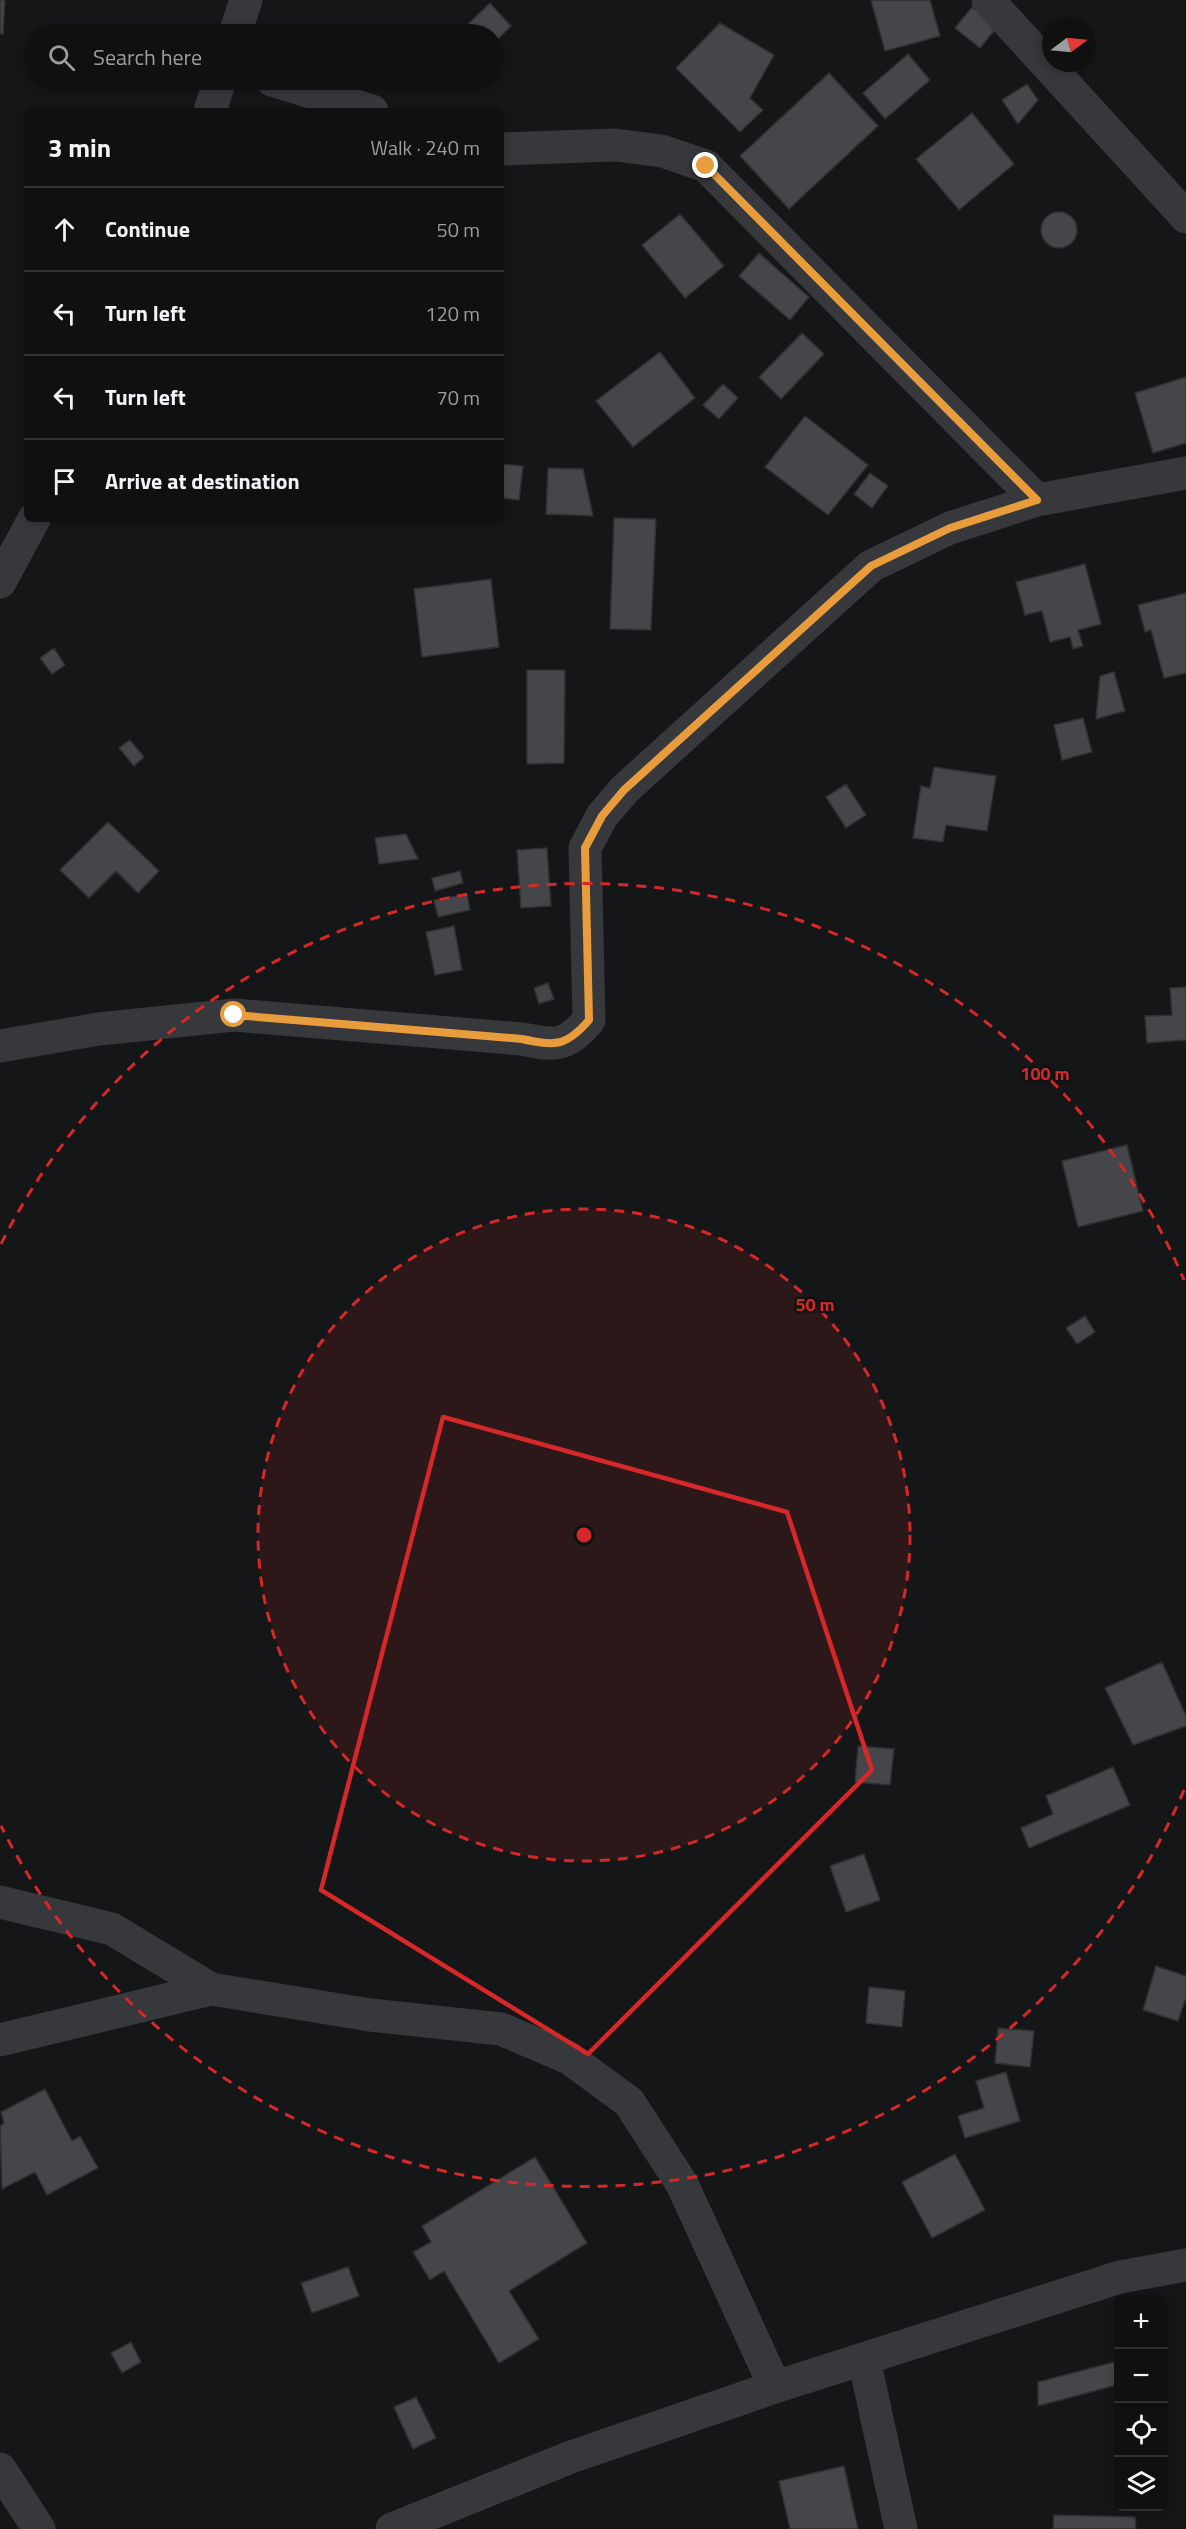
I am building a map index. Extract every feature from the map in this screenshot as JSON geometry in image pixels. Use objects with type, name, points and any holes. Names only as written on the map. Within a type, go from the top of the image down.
[{"type":"street","points":[[238,24],[246,0]]},
{"type":"street","points":[[988,0],[1186,217]]},
{"type":"street","points":[[211,108],[217,90]]},
{"type":"street","points":[[304,90],[362,108]]},
{"type":"street","points":[[504,149],[615,145],[662,152],[706,166],[1037,500]]},
{"type":"street","points":[[0,1046],[99,1029],[234,1015],[522,1039],[552,1045],[574,1037],[589,1020],[585,848],[602,816],[624,790],[871,566],[950,528],[1037,500],[1186,473]]},
{"type":"street","points":[[0,582],[32,522]]},
{"type":"street","points":[[0,1902],[112,1929],[212,1989],[370,2015],[501,2029],[569,2058],[629,2102],[682,2184],[775,2387]]},
{"type":"street","points":[[0,2040],[212,1989]]},
{"type":"street","points":[[392,2529],[570,2457],[775,2387],[1120,2277],[1186,2265]]},
{"type":"street","points":[[864,2359],[901,2529]]},
{"type":"street","points":[[0,2469],[39,2529]]},
{"type":"highlighted area","points":[[443,1417],[787,1512],[872,1770],[588,2054],[321,1890]]},
{"type":"building","points":[[0,0],[5,0],[3,34],[0,34]]},
{"type":"building","points":[[871,0],[930,0],[940,36],[885,51]]},
{"type":"building","points":[[490,3],[511,26],[504,33],[504,24],[468,24]]},
{"type":"building","points":[[972,7],[997,27],[980,48],[955,28]]},
{"type":"building","points":[[720,23],[774,55],[750,98],[763,110],[740,132],[676,68]]},
{"type":"building","points":[[908,54],[930,80],[885,119],[863,93]]},
{"type":"building","points":[[829,73],[878,126],[789,209],[740,156]]},
{"type":"building","points":[[1027,84],[1038,100],[1018,124],[1002,100]]},
{"type":"building","points":[[972,113],[1014,164],[959,210],[916,159]]},
{"type":"building","points":[[1059,212],[1072,217],[1077,230],[1072,243],[1059,248],[1046,243],[1041,230],[1046,217]]},
{"type":"building","points":[[680,214],[724,266],[685,298],[642,245]]},
{"type":"building","points":[[759,253],[809,297],[790,320],[739,276]]},
{"type":"building","points":[[802,333],[824,354],[781,399],[759,377]]},
{"type":"building","points":[[660,352],[695,398],[633,447],[596,401]]},
{"type":"building","points":[[1186,377],[1186,443],[1153,453],[1135,393]]},
{"type":"building","points":[[723,384],[738,398],[719,419],[703,405]]},
{"type":"building","points":[[805,416],[868,465],[828,515],[765,467]]},
{"type":"building","points":[[504,464],[523,466],[519,500],[504,498]]},
{"type":"building","points":[[548,468],[583,469],[593,516],[546,514]]},
{"type":"building","points":[[870,473],[888,486],[872,508],[854,494]]},
{"type":"building","points":[[614,518],[656,519],[651,630],[610,629]]},
{"type":"building","points":[[1085,564],[1101,624],[1078,630],[1083,646],[1073,649],[1070,637],[1050,642],[1042,611],[1025,615],[1016,582]]},
{"type":"building","points":[[491,579],[499,647],[422,657],[414,589]]},
{"type":"building","points":[[1186,593],[1186,673],[1164,678],[1151,630],[1145,632],[1138,605]]},
{"type":"building","points":[[54,648],[65,665],[52,674],[40,658]]},
{"type":"building","points":[[527,670],[565,670],[564,763],[527,764]]},
{"type":"building","points":[[1114,672],[1125,711],[1096,719],[1100,676]]},
{"type":"building","points":[[1083,718],[1092,752],[1062,760],[1054,725]]},
{"type":"building","points":[[130,740],[144,757],[134,766],[119,748]]},
{"type":"building","points":[[934,767],[996,776],[987,831],[946,825],[943,842],[913,838],[921,786],[930,788]]},
{"type":"building","points":[[846,784],[866,815],[846,828],[826,797]]},
{"type":"building","points":[[108,822],[159,871],[138,893],[116,871],[89,898],[60,870]]},
{"type":"building","points":[[406,834],[418,859],[379,864],[375,838]]},
{"type":"building","points":[[547,848],[551,906],[521,908],[517,850]]},
{"type":"building","points":[[460,871],[463,883],[435,891],[432,878]]},
{"type":"building","points":[[467,894],[470,910],[438,917],[434,900]]},
{"type":"building","points":[[454,926],[462,970],[435,975],[426,932]]},
{"type":"building","points":[[548,983],[554,999],[539,1004],[534,988]]},
{"type":"building","points":[[1186,987],[1186,1040],[1147,1043],[1145,1016],[1172,1015],[1170,988]]},
{"type":"building","points":[[1127,1145],[1143,1211],[1078,1227],[1062,1161]]},
{"type":"building","points":[[1085,1316],[1095,1332],[1077,1344],[1066,1328]]},
{"type":"building","points":[[1162,1662],[1186,1716],[1186,1726],[1133,1745],[1105,1688]]},
{"type":"building","points":[[858,1746],[894,1749],[890,1785],[855,1782]]},
{"type":"building","points":[[1113,1767],[1130,1805],[1029,1848],[1021,1828],[1053,1814],[1046,1796]]},
{"type":"building","points":[[864,1854],[880,1900],[846,1912],[830,1866]]},
{"type":"building","points":[[1156,1966],[1186,1976],[1186,1997],[1178,2021],[1143,2010]]},
{"type":"building","points":[[869,1987],[905,1991],[902,2027],[866,2023]]},
{"type":"building","points":[[998,2028],[1034,2031],[1030,2067],[995,2063]]},
{"type":"building","points":[[1006,2072],[1020,2121],[965,2138],[958,2116],[984,2108],[976,2081]]},
{"type":"building","points":[[45,2089],[72,2141],[80,2136],[98,2168],[47,2195],[35,2172],[2,2189],[0,2126],[4,2123],[1,2112]]},
{"type":"building","points":[[955,2154],[985,2210],[932,2238],[902,2182]]},
{"type":"building","points":[[535,2157],[587,2243],[509,2291],[539,2339],[499,2363],[444,2271],[430,2280],[413,2252],[431,2242],[422,2226]]},
{"type":"building","points":[[348,2267],[359,2296],[312,2313],[301,2283]]},
{"type":"building","points":[[131,2342],[141,2362],[122,2373],[111,2353]]},
{"type":"building","points":[[1114,2362],[1114,2386],[1038,2406],[1038,2382]]},
{"type":"building","points":[[416,2397],[436,2438],[413,2449],[394,2407]]},
{"type":"building","points":[[844,2466],[858,2529],[790,2529],[779,2481]]},
{"type":"building","points":[[1054,2515],[1135,2517],[1136,2529],[1053,2529]]},
{"type":"route","points":[[234,1015],[522,1039],[552,1045],[574,1037],[589,1020],[585,848],[602,816],[624,790],[871,566],[950,528],[1037,500],[706,166]]}]
